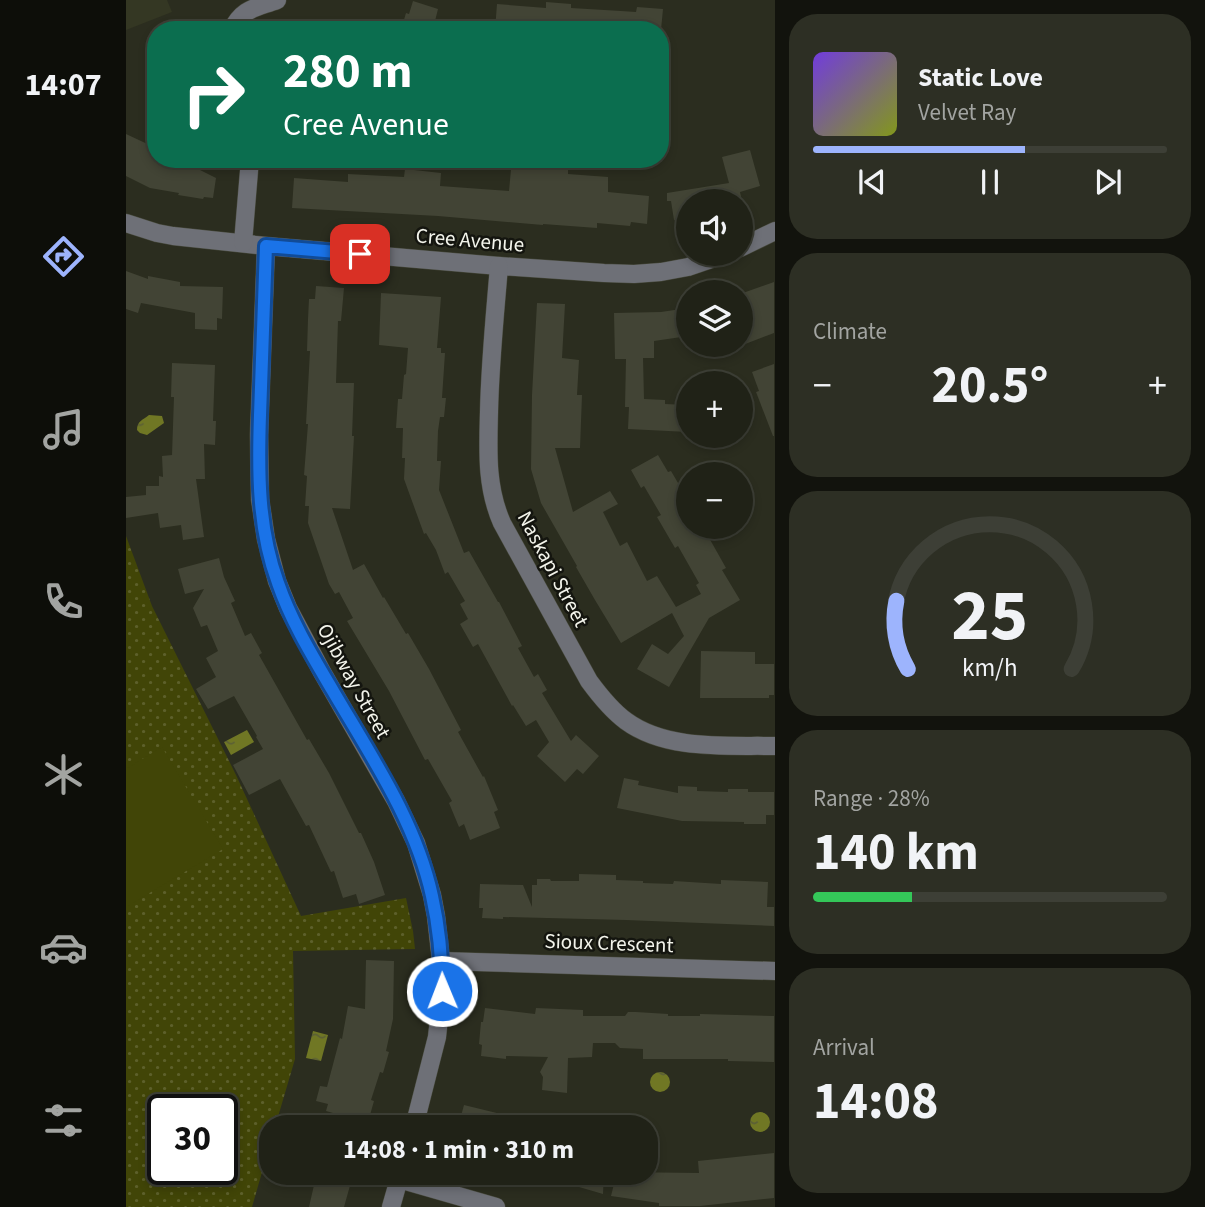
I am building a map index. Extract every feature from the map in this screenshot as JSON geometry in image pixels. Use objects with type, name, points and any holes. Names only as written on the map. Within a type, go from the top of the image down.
[{"type":"street","points":[[236,21],[243,13],[277,0]]},
{"type":"street","points":[[243,243],[249,168]]},
{"type":"street","name":"Cree Avenue","points":[[126,223],[173,236],[499,266],[634,274],[691,266]]},
{"type":"street","points":[[753,242],[775,231]]},
{"type":"street","name":"Ojibway Street","points":[[266,246],[259,435],[260,499],[266,540],[277,581],[288,608],[397,801],[416,843],[432,895],[441,961],[442,991],[437,1037],[417,1115]]},
{"type":"street","name":"Naskapi Street","points":[[499,266],[489,407],[489,479],[502,523],[589,681],[604,702],[626,722],[651,734],[695,743],[775,746]]},
{"type":"street","name":"Sioux Crescent","points":[[441,961],[775,971]]},
{"type":"street","points":[[391,1207],[397,1185]]},
{"type":"street","points":[[428,1185],[496,1207]]},
{"type":"shaded area","points":[[126,0],[167,0],[172,12],[126,30]]},
{"type":"shaded area","points":[[126,536],[152,606],[236,775],[301,916],[406,898],[413,931],[415,949],[293,951],[295,1059],[279,1115],[259,1115],[259,1183],[252,1207],[126,1207]]},
{"type":"shaded area","points":[[162,747],[223,849],[126,907],[126,769]]},
{"type":"water","points":[[149,415],[162,416],[164,423],[147,435],[140,433],[137,430],[138,425]]},
{"type":"water","points":[[247,730],[254,742],[231,755],[224,742]]},
{"type":"water","points":[[313,1031],[328,1035],[321,1061],[306,1058]]},
{"type":"water","points":[[656,1072],[664,1072],[670,1082],[664,1092],[656,1092],[650,1086],[650,1078]]},
{"type":"water","points":[[756,1112],[764,1112],[770,1122],[764,1132],[756,1132],[750,1126],[750,1118]]},
{"type":"building","points":[[413,1],[438,9],[435,21],[404,21],[406,13],[409,14]]},
{"type":"building","points":[[546,2],[571,4],[571,8],[636,12],[637,7],[663,9],[662,21],[496,21],[497,4],[546,8]]},
{"type":"building","points":[[126,134],[147,144],[147,168],[196,168],[216,178],[213,198],[203,199],[150,188],[126,176]]},
{"type":"building","points":[[750,150],[760,186],[750,189],[692,189],[729,183],[722,157]]},
{"type":"building","points":[[511,168],[549,168],[568,170],[568,174],[608,177],[608,192],[649,196],[647,224],[631,222],[630,226],[597,223],[597,228],[292,208],[294,178],[348,182],[348,174],[404,177],[405,169],[441,173],[440,186],[509,191]]},
{"type":"building","points":[[676,192],[676,220],[671,201],[667,201],[667,193]]},
{"type":"building","points":[[126,271],[148,279],[148,276],[180,282],[180,286],[223,287],[222,319],[217,318],[217,330],[195,329],[195,313],[141,303],[138,313],[126,309]]},
{"type":"building","points":[[774,282],[774,333],[753,341],[753,289]]},
{"type":"building","points":[[316,286],[344,288],[341,321],[338,321],[336,383],[354,383],[350,509],[332,508],[353,570],[364,564],[383,598],[406,634],[408,633],[461,730],[458,732],[484,776],[498,810],[494,812],[500,828],[470,840],[464,824],[459,827],[449,803],[452,801],[428,759],[425,760],[389,691],[347,621],[353,618],[339,592],[335,594],[329,584],[308,523],[309,506],[305,506],[307,476],[304,475],[310,351],[307,351],[308,319],[309,299],[315,299]]},
{"type":"building","points":[[381,293],[441,297],[437,348],[441,348],[441,353],[445,353],[442,398],[446,398],[444,417],[440,417],[438,431],[437,461],[441,461],[439,490],[464,553],[469,551],[499,602],[522,646],[518,648],[534,677],[538,674],[547,690],[542,693],[571,741],[576,735],[599,756],[583,774],[577,769],[565,782],[537,756],[549,742],[536,720],[526,726],[478,644],[473,647],[460,624],[468,619],[460,604],[465,601],[448,572],[445,574],[436,550],[426,533],[424,534],[404,479],[403,428],[396,428],[398,399],[402,399],[408,348],[379,345]]},
{"type":"building","points":[[537,303],[565,304],[562,358],[579,360],[577,395],[582,395],[580,448],[555,448],[573,512],[610,491],[618,504],[603,512],[620,546],[627,542],[647,581],[657,576],[676,607],[701,594],[696,585],[699,583],[678,546],[675,548],[657,517],[661,515],[631,470],[658,455],[676,480],[676,539],[710,539],[726,568],[722,570],[740,600],[709,618],[669,687],[637,669],[652,644],[668,654],[684,636],[672,613],[621,643],[541,503],[531,469]]},
{"type":"building","points":[[676,310],[676,338],[654,341],[654,358],[643,358],[644,399],[665,400],[665,404],[676,404],[676,431],[628,429],[629,407],[625,407],[626,359],[615,359],[614,313]]},
{"type":"building","points":[[172,363],[215,365],[215,445],[204,444],[205,479],[196,479],[204,537],[183,540],[181,525],[160,528],[158,513],[126,518],[126,497],[146,495],[146,486],[159,486],[159,476],[163,477],[162,456],[172,455]]},
{"type":"building","points":[[774,364],[774,436],[756,392],[759,391],[753,372]]},
{"type":"building","points":[[219,558],[235,601],[231,603],[245,636],[251,633],[262,653],[259,655],[329,773],[361,833],[385,895],[359,904],[356,894],[343,898],[334,871],[331,872],[309,825],[306,826],[280,779],[249,795],[233,765],[263,749],[234,696],[208,709],[196,689],[216,677],[206,658],[218,651],[207,625],[201,627],[193,608],[204,589],[185,594],[178,569]]},
{"type":"building","points":[[701,651],[755,652],[755,664],[774,664],[774,695],[769,695],[769,698],[700,698]]},
{"type":"building","points":[[624,778],[639,781],[638,785],[678,793],[678,786],[697,787],[697,791],[728,792],[728,789],[748,789],[748,792],[774,792],[774,815],[766,815],[766,824],[744,824],[682,821],[617,808]]},
{"type":"building","points":[[579,874],[616,875],[616,880],[643,883],[673,884],[674,881],[721,884],[721,880],[768,882],[767,907],[774,907],[774,926],[482,918],[483,908],[479,908],[480,884],[523,885],[532,907],[532,885],[537,885],[537,879],[579,881]]},
{"type":"building","points":[[366,960],[394,961],[393,1019],[386,1051],[389,1052],[371,1100],[374,1101],[370,1115],[332,1115],[326,1111],[328,1104],[316,1101],[320,1086],[327,1087],[340,1038],[342,1039],[348,1006],[365,1009]]},
{"type":"building","points":[[485,1008],[535,1014],[536,1008],[583,1010],[583,1016],[625,1016],[628,1012],[636,1012],[668,1016],[774,1016],[774,1062],[643,1059],[643,1049],[620,1048],[615,1043],[593,1043],[592,1057],[568,1058],[567,1093],[542,1090],[543,1077],[540,1072],[548,1057],[506,1056],[506,1059],[481,1056],[482,1045],[479,1044]]},
{"type":"building","points":[[464,1105],[505,1115],[461,1115]]},
{"type":"building","points":[[774,1153],[774,1198],[700,1206],[659,1206],[659,1203],[611,1196],[614,1185],[658,1185],[658,1172],[699,1173],[698,1161]]},
{"type":"building","points":[[314,1185],[350,1185],[344,1207],[309,1207]]},
{"type":"building","points":[[603,1185],[603,1194],[579,1187]]},
{"type":"route","points":[[360,254],[266,246],[259,435],[262,526],[277,581],[288,608],[397,801],[416,843],[436,916],[442,991]]}]
